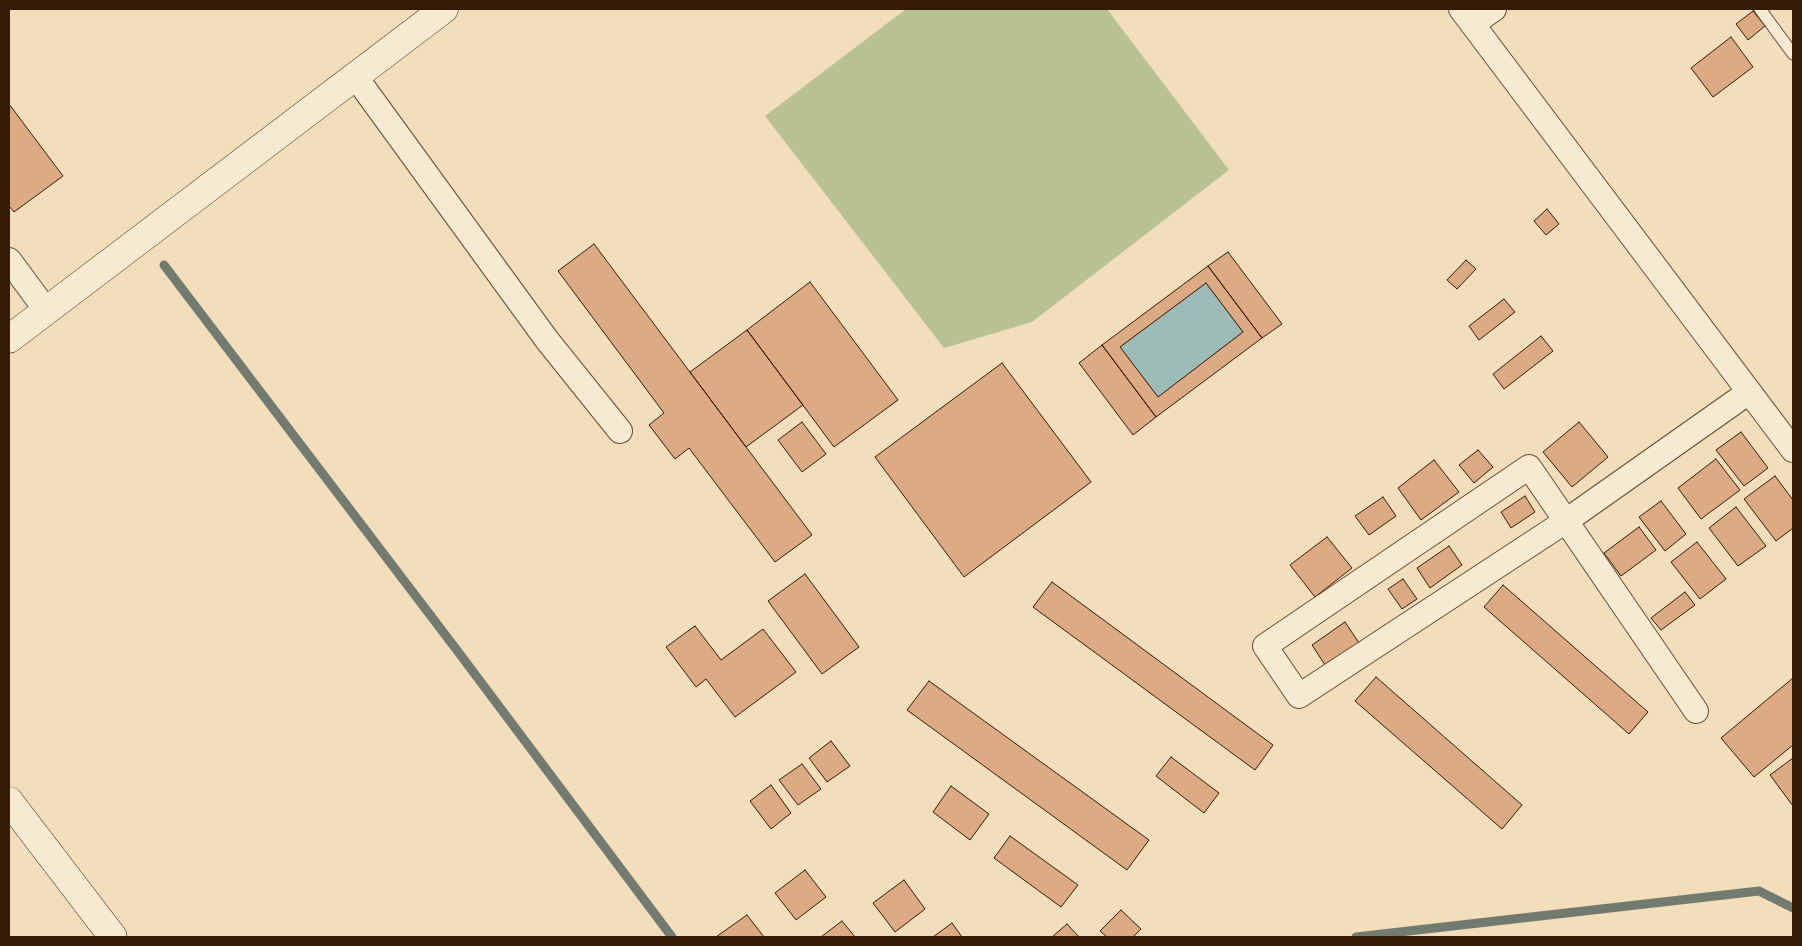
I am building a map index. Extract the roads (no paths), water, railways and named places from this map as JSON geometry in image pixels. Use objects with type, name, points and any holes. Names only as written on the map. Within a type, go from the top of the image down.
[{"type":"street","points":[[9,339],[444,9]]},
{"type":"street","points":[[1494,9],[1467,16],[1793,450]]},
{"type":"street","points":[[354,76],[547,340],[620,431]]},
{"type":"street","points":[[9,260],[46,310]]},
{"type":"street","points":[[1696,711],[1566,521],[1529,467],[1265,646],[1300,696],[1566,521],[1749,392]]},
{"type":"street","points":[[9,801],[112,937]]},
{"type":"lane","points":[[1760,9],[1793,54]]},
{"type":"water","points":[[1206,283],[1243,332],[1158,397],[1120,347]]},
{"type":"waterway","points":[[164,265],[672,937]]},
{"type":"waterway","points":[[1356,937],[1759,891],[1793,908]]}]
